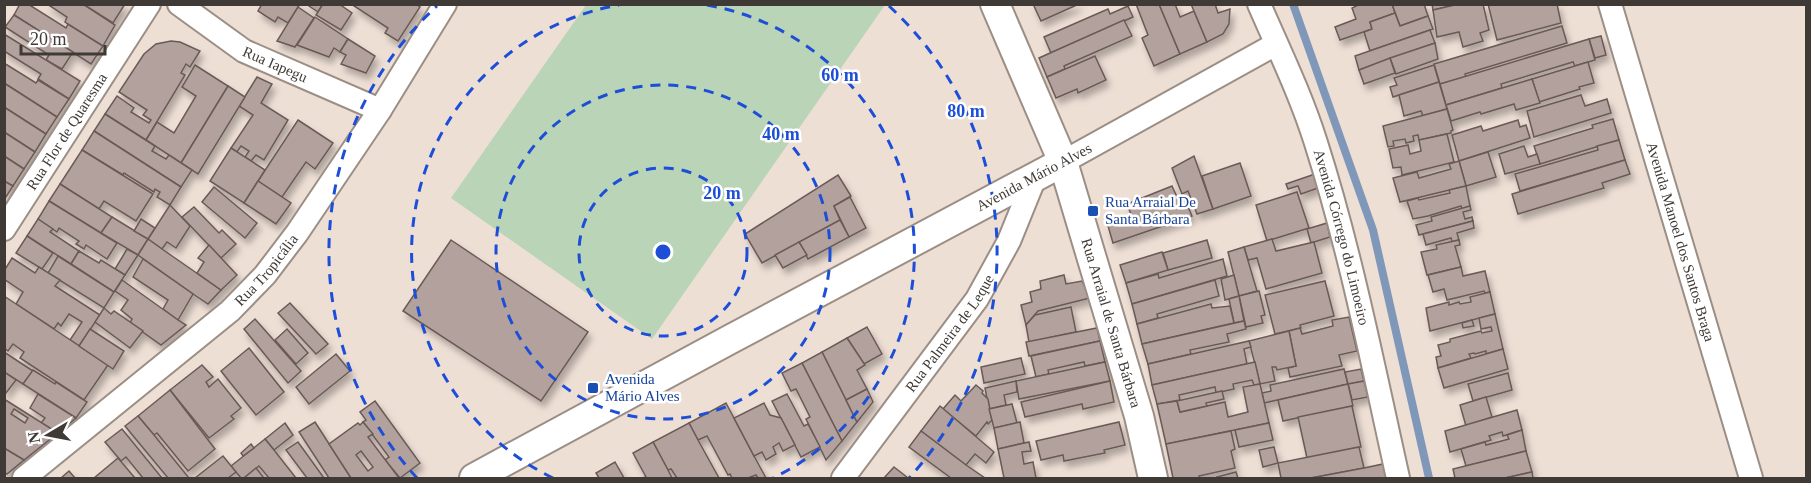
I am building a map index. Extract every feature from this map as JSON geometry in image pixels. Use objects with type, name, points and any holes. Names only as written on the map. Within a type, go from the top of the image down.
[{"type":"street","name":"Rua Flor de Quaresma","points":[[4,230],[149,4]]},
{"type":"street","name":"Rua Iapegu","points":[[179,4],[243,51],[380,110]]},
{"type":"street","name":"Rua Tropicália","points":[[24,478],[231,310],[265,275],[297,233],[380,110],[445,4]]},
{"type":"street","name":"Rua Arraial de Santa Bárbara","points":[[995,4],[1063,162],[1139,416],[1153,478]]},
{"type":"street","name":"Avenida Córrego do Limoeiro","points":[[1259,4],[1299,95],[1316,141],[1345,239],[1398,478]]},
{"type":"street","name":"Avenida Manoel dos Santos Braga","points":[[1610,4],[1752,478]]},
{"type":"street","name":"Avenida Mário Alves","points":[[474,478],[1063,162],[1276,44]]},
{"type":"street","name":"Rua Palmeira de Leque","points":[[843,478],[978,299],[1009,241],[1035,177]]},
{"type":"green space","points":[[586,5],[885,5],[652,339],[451,198]]},
{"type":"building","points":[[20,4],[28,4],[66,28],[68,24],[103,46],[91,64],[14,15]]},
{"type":"building","points":[[47,4],[83,4],[115,25],[103,46],[65,22],[67,17]]},
{"type":"building","points":[[83,4],[125,4],[113,23]]},
{"type":"building","points":[[262,4],[300,4],[288,23],[278,17],[275,22],[258,11]]},
{"type":"building","points":[[306,4],[323,4],[318,12]]},
{"type":"building","points":[[323,4],[339,4],[352,13],[341,30],[316,15]]},
{"type":"building","points":[[351,4],[416,4],[420,7],[398,41],[385,33],[388,28]]},
{"type":"building","points":[[1033,4],[1079,4],[1041,21]]},
{"type":"building","points":[[1136,4],[1159,4],[1180,54],[1154,66],[1142,38],[1148,35]]},
{"type":"building","points":[[1159,4],[1175,4],[1180,17],[1194,11],[1207,42],[1180,54]]},
{"type":"building","points":[[1191,4],[1215,4],[1218,13],[1230,9],[1229,24],[1223,34],[1207,42]]},
{"type":"building","points":[[1360,4],[1392,4],[1395,13],[1370,22],[1372,29],[1340,40],[1335,27],[1356,19],[1352,8]]},
{"type":"building","points":[[1392,4],[1424,4],[1428,16],[1400,26]]},
{"type":"building","points":[[1432,4],[1459,4],[1433,10]]},
{"type":"building","points":[[1459,4],[1483,4],[1489,30],[1480,33],[1483,41],[1463,47],[1459,32],[1437,37],[1433,10]]},
{"type":"building","points":[[1488,4],[1557,4],[1561,23],[1497,40]]},
{"type":"building","points":[[1128,6],[1133,17],[1051,53],[1044,37],[1108,9],[1110,14]]},
{"type":"building","points":[[298,7],[314,18],[295,47],[277,41]]},
{"type":"building","points":[[1395,13],[1400,26],[1428,16],[1433,29],[1370,51],[1364,32],[1372,29],[1370,22]]},
{"type":"building","points":[[14,15],[73,52],[62,69],[46,60],[49,55],[5,27]]},
{"type":"building","points":[[315,17],[348,39],[340,52],[334,48],[329,57],[297,45]]},
{"type":"building","points":[[1124,20],[1132,36],[1064,66],[1065,69],[1047,77],[1039,58]]},
{"type":"building","points":[[1562,26],[1567,43],[1465,74],[1466,77],[1440,84],[1434,64]]},
{"type":"building","points":[[1430,30],[1435,43],[1359,70],[1355,56]]},
{"type":"building","points":[[4,34],[80,81],[69,99],[38,79],[41,74],[4,51]]},
{"type":"building","points":[[1601,36],[1606,55],[1595,58],[1589,39]]},
{"type":"building","points":[[348,39],[375,56],[366,73],[341,64],[346,55],[340,52]]},
{"type":"building","points":[[1589,39],[1595,60],[1575,66],[1573,62],[1501,84],[1502,88],[1446,105],[1440,84]]},
{"type":"building","points":[[180,42],[200,51],[190,67],[186,64],[181,73],[185,75],[146,140],[105,114],[117,96],[134,108],[131,112],[149,123],[151,120],[143,115],[147,110],[119,92],[144,54],[156,44]]},
{"type":"building","points":[[1435,43],[1438,59],[1396,74],[1390,58]]},
{"type":"building","points":[[1095,56],[1106,80],[1078,93],[1077,89],[1056,98],[1047,77]]},
{"type":"building","points":[[1390,58],[1395,73],[1364,84],[1359,70]]},
{"type":"building","points":[[1588,62],[1594,83],[1539,102],[1532,79]]},
{"type":"building","points":[[4,63],[36,83],[38,80],[69,99],[57,117],[4,83]]},
{"type":"building","points":[[195,65],[228,86],[181,163],[146,140],[157,122],[174,133],[196,96],[182,87]]},
{"type":"building","points":[[1434,65],[1439,82],[1393,97],[1390,87],[1397,85],[1394,78]]},
{"type":"building","points":[[257,77],[272,84],[261,103],[288,120],[264,160],[256,155],[251,161],[245,157],[249,151],[241,146],[237,152],[231,148],[253,115],[239,106]]},
{"type":"building","points":[[1532,79],[1540,103],[1516,110],[1514,104],[1451,121],[1446,105]]},
{"type":"building","points":[[1439,82],[1447,109],[1423,116],[1421,111],[1404,116],[1399,95]]},
{"type":"building","points":[[4,83],[57,117],[46,134],[4,107]]},
{"type":"building","points":[[228,86],[245,97],[198,174],[181,163]]},
{"type":"building","points":[[1581,95],[1585,106],[1607,99],[1611,113],[1534,137],[1527,111]]},
{"type":"building","points":[[4,107],[46,134],[35,152],[4,132]]},
{"type":"building","points":[[1447,109],[1453,130],[1451,133],[1419,140],[1418,135],[1413,136],[1414,141],[1406,143],[1405,139],[1393,141],[1394,146],[1388,147],[1383,126]]},
{"type":"building","points":[[105,114],[155,146],[152,151],[166,159],[169,155],[192,170],[181,187],[94,131]]},
{"type":"building","points":[[1613,119],[1619,140],[1540,164],[1534,146],[1593,128],[1592,125]]},
{"type":"building","points":[[298,120],[333,143],[315,169],[306,162],[282,197],[258,181]]},
{"type":"building","points":[[1518,120],[1520,127],[1526,125],[1530,138],[1459,161],[1452,135],[1481,126],[1483,131]]},
{"type":"building","points":[[94,131],[181,187],[170,205],[157,197],[160,192],[155,189],[154,192],[82,150]]},
{"type":"building","points":[[4,132],[35,152],[24,169],[4,156]]},
{"type":"building","points":[[1447,134],[1454,162],[1402,175],[1401,167],[1393,168],[1389,149],[1408,145],[1410,154],[1421,151],[1419,140]]},
{"type":"building","points":[[1619,140],[1625,160],[1520,191],[1515,174],[1598,150],[1597,146]]},
{"type":"building","points":[[1524,146],[1528,157],[1537,154],[1540,164],[1505,174],[1499,154]]},
{"type":"building","points":[[231,148],[265,170],[244,203],[210,181]]},
{"type":"building","points":[[82,150],[153,194],[136,221],[104,201],[99,209],[60,184]]},
{"type":"building","points":[[1488,152],[1496,177],[1466,186],[1459,161]]},
{"type":"building","points":[[4,156],[24,169],[13,186],[4,181]]},
{"type":"building","points":[[1194,156],[1213,209],[1197,214],[1188,191],[1182,194],[1172,168]]},
{"type":"building","points":[[1625,160],[1630,174],[1602,183],[1604,188],[1518,214],[1512,194]]},
{"type":"building","points":[[1459,161],[1466,186],[1400,202],[1393,178],[1417,172],[1419,178],[1451,169],[1449,164]]},
{"type":"building","points":[[1240,163],[1251,196],[1213,209],[1202,176]]},
{"type":"building","points":[[1315,174],[1318,188],[1301,194],[1298,186],[1288,189],[1286,184]]},
{"type":"building","points":[[838,175],[851,196],[834,206],[840,220],[762,263],[745,234]]},
{"type":"building","points":[[4,181],[13,186],[4,200]]},
{"type":"building","points":[[258,181],[291,203],[276,224],[244,203]]},
{"type":"building","points":[[60,184],[112,217],[101,233],[49,201]]},
{"type":"building","points":[[1172,186],[1178,199],[1184,197],[1192,216],[1113,243],[1108,226],[1132,217],[1127,204]]},
{"type":"building","points":[[1466,186],[1470,206],[1462,209],[1461,206],[1413,219],[1407,201],[1450,193],[1449,190]]},
{"type":"building","points":[[214,187],[257,223],[245,238],[202,202]]},
{"type":"building","points":[[1297,192],[1309,228],[1267,241],[1256,205]]},
{"type":"building","points":[[850,197],[866,228],[849,237],[834,206]]},
{"type":"building","points":[[49,201],[117,243],[107,259],[86,245],[84,249],[76,244],[79,241],[59,228],[57,232],[38,219]]},
{"type":"building","points":[[170,205],[190,226],[176,248],[167,242],[162,249],[148,239]]},
{"type":"building","points":[[1470,206],[1471,210],[1463,212],[1465,219],[1472,217],[1473,221],[1419,235],[1416,225],[1432,221],[1431,217]]},
{"type":"building","points":[[194,207],[219,233],[222,230],[236,244],[221,258],[182,217]]},
{"type":"building","points":[[112,217],[148,239],[138,255],[101,233]]},
{"type":"building","points":[[38,219],[53,229],[50,232],[79,251],[71,264],[27,236]]},
{"type":"building","points":[[141,219],[155,228],[148,239],[134,231]]},
{"type":"building","points":[[840,220],[849,237],[808,259],[799,242]]},
{"type":"building","points":[[1473,221],[1474,228],[1457,233],[1459,240],[1452,242],[1451,238],[1426,245],[1423,234]]},
{"type":"building","points":[[1327,223],[1330,237],[1311,243],[1307,229]]},
{"type":"building","points":[[27,236],[53,253],[42,269],[16,253]]},
{"type":"building","points":[[148,239],[221,290],[208,304],[193,294],[138,255]]},
{"type":"building","points":[[1272,239],[1276,251],[1314,242],[1322,273],[1266,289],[1257,258],[1248,260],[1244,247]]},
{"type":"building","points":[[451,240],[588,332],[541,401],[403,311]]},
{"type":"building","points":[[1207,240],[1212,258],[1168,270],[1163,253]]},
{"type":"building","points":[[1459,240],[1460,245],[1455,246],[1461,267],[1427,275],[1421,252],[1437,249],[1436,245]]},
{"type":"building","points":[[799,242],[807,255],[783,268],[775,255]]},
{"type":"building","points":[[209,245],[237,275],[221,290],[197,273],[204,262],[198,258]]},
{"type":"building","points":[[1244,247],[1257,291],[1239,296],[1228,252]]},
{"type":"building","points":[[127,249],[138,255],[125,275],[115,269]]},
{"type":"building","points":[[79,251],[99,263],[101,260],[125,275],[114,292],[71,264]]},
{"type":"building","points":[[1162,252],[1168,270],[1126,283],[1120,265]]},
{"type":"building","points":[[58,256],[114,292],[104,308],[48,273]]},
{"type":"building","points":[[12,258],[35,273],[39,267],[60,280],[55,286],[100,315],[79,346],[70,340],[82,322],[69,314],[61,326],[58,323],[54,329],[16,304],[23,292],[4,279],[4,271]]},
{"type":"building","points":[[143,259],[193,294],[178,320],[163,309],[168,300],[133,277]]},
{"type":"building","points":[[1223,259],[1227,276],[1132,304],[1126,283],[1158,274],[1159,278]]},
{"type":"building","points":[[1461,267],[1463,276],[1485,271],[1490,292],[1485,293],[1484,291],[1447,300],[1444,289],[1433,292],[1428,275]]},
{"type":"building","points":[[1064,275],[1066,284],[1082,281],[1090,298],[1038,311],[1026,325],[1021,305],[1032,302],[1030,292],[1041,289],[1040,281]]},
{"type":"building","points":[[1234,275],[1239,296],[1225,300],[1221,279]]},
{"type":"building","points":[[122,280],[186,325],[161,345],[130,323],[132,319],[121,310],[128,300],[115,291]]},
{"type":"building","points":[[1215,280],[1219,296],[1157,314],[1158,318],[1137,324],[1132,304]]},
{"type":"building","points":[[1325,281],[1334,316],[1300,325],[1301,328],[1275,334],[1265,295]]},
{"type":"building","points":[[1259,291],[1265,315],[1261,316],[1263,323],[1246,327],[1239,296]]},
{"type":"building","points":[[1490,292],[1495,314],[1430,331],[1426,308],[1449,302],[1449,305],[1471,302],[1470,297]]},
{"type":"building","points":[[4,296],[108,365],[84,400],[20,358],[24,352],[13,344],[8,351],[4,348]]},
{"type":"building","points":[[1239,296],[1244,321],[1234,323],[1229,299]]},
{"type":"building","points":[[290,303],[328,344],[316,354],[278,313]]},
{"type":"building","points":[[1211,304],[1212,308],[1230,306],[1234,323],[1142,344],[1137,324]]},
{"type":"building","points":[[1071,307],[1076,332],[1029,342],[1026,325],[1035,315]]},
{"type":"building","points":[[104,308],[111,314],[114,311],[143,331],[130,348],[95,322]]},
{"type":"building","points":[[1495,314],[1503,349],[1486,354],[1486,351],[1469,354],[1471,358],[1438,368],[1436,357],[1441,356],[1438,345],[1450,342],[1450,339],[1481,331],[1482,333],[1492,331],[1491,327],[1481,329],[1479,318]]},
{"type":"building","points":[[1349,317],[1357,351],[1339,355],[1342,366],[1290,377],[1288,368],[1296,366],[1289,331],[1300,328],[1302,334],[1333,326],[1332,320]]},
{"type":"building","points":[[255,319],[301,371],[288,383],[244,329]]},
{"type":"building","points":[[1472,320],[1474,326],[1463,328],[1462,323]]},
{"type":"building","points":[[1244,321],[1246,329],[1227,334],[1229,342],[1190,350],[1191,354],[1148,364],[1142,344]]},
{"type":"building","points":[[867,327],[882,354],[864,364],[847,338]]},
{"type":"building","points":[[1097,328],[1100,341],[1029,356],[1026,342]]},
{"type":"building","points":[[90,329],[124,351],[113,369],[79,346]]},
{"type":"building","points":[[287,329],[308,353],[296,364],[275,340]]},
{"type":"building","points":[[1289,331],[1296,366],[1277,370],[1276,367],[1272,367],[1275,381],[1260,384],[1249,341]]},
{"type":"building","points":[[847,338],[865,365],[857,370],[867,389],[846,400],[822,352]]},
{"type":"building","points":[[1100,341],[1105,362],[1085,366],[1084,362],[1048,370],[1049,374],[1036,377],[1031,356]]},
{"type":"building","points":[[1249,341],[1251,347],[1244,349],[1247,364],[1152,385],[1148,364]]},
{"type":"building","points":[[249,348],[284,392],[256,415],[221,371]]},
{"type":"building","points":[[1503,349],[1508,369],[1444,388],[1438,368]]},
{"type":"building","points":[[4,352],[33,371],[23,384],[4,372]]},
{"type":"building","points":[[822,352],[857,422],[842,441],[802,363]]},
{"type":"building","points":[[336,354],[350,371],[309,404],[296,387]]},
{"type":"building","points":[[1021,358],[1025,374],[984,383],[981,367]]},
{"type":"building","points":[[1105,362],[1110,381],[1019,399],[1016,381]]},
{"type":"building","points":[[1255,362],[1260,384],[1254,385],[1252,380],[1233,384],[1234,389],[1216,393],[1215,387],[1179,395],[1180,400],[1157,404],[1152,385]]},
{"type":"building","points":[[802,363],[842,441],[826,460],[806,419],[810,417],[796,389],[791,391],[782,373]]},
{"type":"building","points":[[202,365],[213,377],[206,382],[209,387],[218,379],[241,408],[231,416],[234,419],[209,438],[170,390]]},
{"type":"building","points":[[1344,369],[1348,384],[1264,403],[1262,393],[1271,391],[1270,385]]},
{"type":"building","points":[[1361,369],[1364,381],[1348,384],[1345,372]]},
{"type":"building","points":[[33,370],[87,402],[76,418],[23,384]]},
{"type":"building","points":[[4,372],[16,380],[6,393],[4,393]]},
{"type":"building","points":[[1508,373],[1512,390],[1473,401],[1468,384]]},
{"type":"building","points":[[1016,381],[1017,392],[1004,395],[1006,405],[989,409],[985,388]]},
{"type":"building","points":[[1110,381],[1114,402],[1083,409],[1082,404],[1025,417],[1021,402]]},
{"type":"building","points":[[1364,381],[1368,397],[1352,400],[1348,384]]},
{"type":"building","points":[[1260,384],[1269,423],[1166,444],[1157,404],[1177,401],[1180,412],[1225,402],[1228,417],[1248,412],[1243,387]]},
{"type":"building","points":[[1348,384],[1353,406],[1283,421],[1278,400]]},
{"type":"building","points":[[976,385],[988,399],[992,420],[988,424],[987,422],[976,436],[943,409],[955,395],[961,401]]},
{"type":"building","points":[[867,389],[873,402],[857,422],[846,400]]},
{"type":"building","points":[[170,390],[215,449],[188,471],[157,433],[154,435],[138,416]]},
{"type":"building","points":[[1222,391],[1224,399],[1206,403],[1207,406],[1180,412],[1177,401]]},
{"type":"building","points":[[38,394],[76,418],[58,433],[41,423],[45,418],[30,408]]},
{"type":"building","points":[[787,394],[804,426],[808,424],[820,447],[801,457],[772,401]]},
{"type":"building","points":[[1486,397],[1492,417],[1466,426],[1460,405]]},
{"type":"building","points":[[4,399],[58,433],[24,460],[4,448]],"holes":[[[14,409],[28,418],[25,423],[11,414]]]},
{"type":"building","points":[[375,401],[420,463],[400,478],[385,460],[389,457],[363,422],[366,420],[360,412]]},
{"type":"building","points":[[726,403],[766,478],[758,478],[756,475],[748,478],[732,478],[730,474],[728,475],[707,436],[698,440],[689,423]]},
{"type":"building","points":[[764,403],[770,415],[781,418],[795,445],[783,451],[779,443],[773,447],[776,454],[766,460],[762,452],[754,456],[734,418]]},
{"type":"building","points":[[1012,404],[1017,423],[994,428],[989,409]]},
{"type":"building","points":[[940,406],[994,452],[986,463],[975,454],[966,465],[921,431]]},
{"type":"building","points":[[1352,406],[1361,447],[1307,458],[1298,417]]},
{"type":"building","points":[[1517,410],[1522,430],[1503,436],[1502,432],[1489,436],[1491,440],[1450,452],[1445,431]]},
{"type":"building","points":[[138,416],[189,478],[168,478],[125,426]]},
{"type":"building","points":[[315,422],[351,478],[329,478],[299,432]]},
{"type":"building","points":[[363,422],[373,434],[368,437],[399,478],[351,478],[329,444],[358,423],[360,425]],"holes":[[[361,451],[373,467],[368,471],[356,455]]]},
{"type":"building","points":[[1020,422],[1024,443],[998,449],[994,428]]},
{"type":"building","points":[[1119,422],[1125,445],[1104,450],[1105,453],[1064,461],[1063,455],[1041,460],[1036,441]]},
{"type":"building","points":[[285,423],[293,435],[274,450],[265,439]]},
{"type":"building","points":[[689,423],[719,478],[677,478],[671,469],[668,470],[653,442]]},
{"type":"building","points":[[1269,423],[1273,440],[1239,447],[1235,430]]},
{"type":"building","points":[[122,429],[162,478],[143,478],[126,457],[121,461],[105,442]]},
{"type":"building","points":[[1522,430],[1526,451],[1466,466],[1461,449],[1485,442],[1486,445],[1509,439],[1507,435]]},
{"type":"building","points":[[921,431],[985,478],[951,478],[909,447]]},
{"type":"building","points":[[1231,431],[1235,449],[1231,451],[1235,468],[1199,476],[1200,478],[1173,478],[1166,444]]},
{"type":"building","points":[[265,439],[296,478],[269,478],[259,466],[241,478],[231,466]]},
{"type":"building","points":[[298,442],[324,478],[307,478],[286,450]]},
{"type":"building","points":[[653,442],[672,478],[642,478],[646,477],[633,453]]},
{"type":"building","points":[[1029,442],[1031,451],[1022,452],[1024,464],[1033,462],[1036,478],[1004,478],[998,449]]},
{"type":"building","points":[[251,444],[254,448],[243,456],[241,453]]},
{"type":"building","points":[[1274,447],[1278,463],[1263,467],[1259,450]]},
{"type":"building","points":[[1359,447],[1364,468],[1311,478],[1281,478],[1278,463]]},
{"type":"building","points":[[4,448],[24,460],[7,474],[4,472]]},
{"type":"building","points":[[1526,451],[1532,472],[1505,478],[1455,478],[1453,469]]},
{"type":"building","points":[[223,456],[236,472],[228,478],[195,478]]},
{"type":"building","points":[[118,458],[135,478],[94,478]]},
{"type":"building","points":[[615,462],[624,478],[599,478],[596,473]]},
{"type":"building","points":[[1383,464],[1387,478],[1311,478],[1364,468]]},
{"type":"building","points":[[894,467],[908,478],[884,478]]},
{"type":"building","points":[[256,468],[264,478],[244,478]]},
{"type":"building","points":[[69,471],[75,478],[61,478]]},
{"type":"building","points":[[1236,472],[1238,478],[1217,477]]},
{"type":"building","points":[[1532,472],[1533,478],[1505,478]]},
{"type":"waterway","points":[[1293,4],[1373,230],[1429,478]]},
{"type":"place","name":"Rua Arraial De Santa Bárbara","points":[[1093,211]]},
{"type":"place","name":"Avenida Mário Alves","points":[[593,388]]}]
